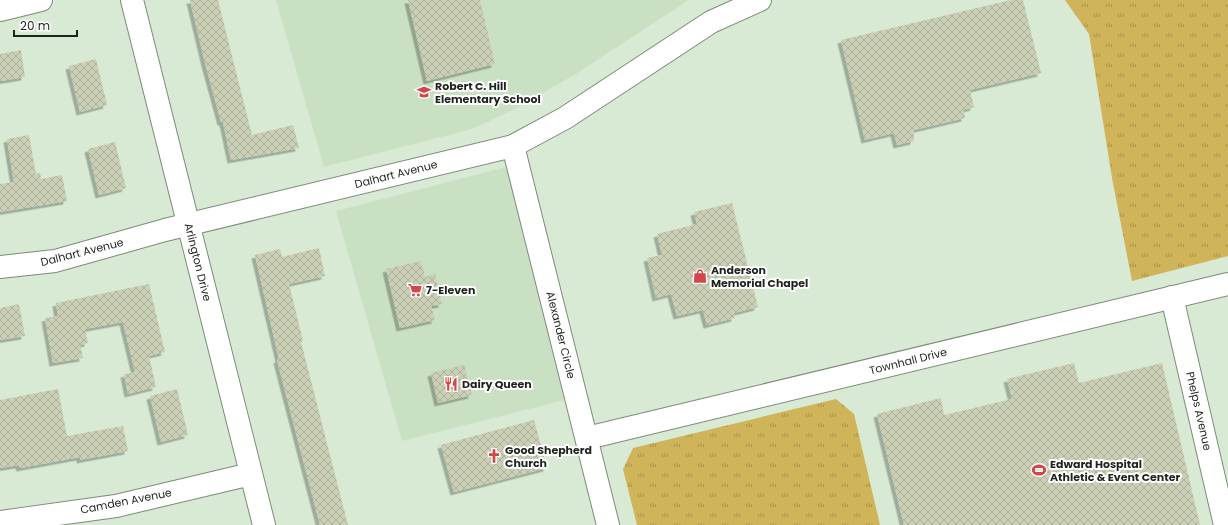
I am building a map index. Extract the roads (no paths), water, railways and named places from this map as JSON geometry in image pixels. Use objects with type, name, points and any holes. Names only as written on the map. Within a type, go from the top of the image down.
[{"type":"street","points":[[0,10],[41,0]]},
{"type":"street","name":"Arlington Drive","points":[[132,0],[264,525]]},
{"type":"street","name":"Dalhart Avenue","points":[[0,267],[55,261],[188,225],[513,146],[566,118],[711,22],[760,0]]},
{"type":"street","name":"Alexander Circle","points":[[513,146],[608,525]]},
{"type":"street","name":"Townhall Drive","points":[[587,438],[1228,284]]},
{"type":"street","name":"Phelps Avenue","points":[[1172,297],[1225,525]]},
{"type":"street","name":"Camden Avenue","points":[[0,522],[116,506],[251,474]]},
{"type":"place","name":"Robert C. Hill Elementary School","points":[[424,92]]},
{"type":"place","name":"Anderson Memorial Chapel","points":[[700,276]]},
{"type":"place","name":"7-Eleven","points":[[415,290]]},
{"type":"place","name":"Dairy Queen","points":[[451,384]]},
{"type":"place","name":"Good Shepherd Church","points":[[494,456]]},
{"type":"place","name":"Edward Hospital Athletic & Event Center","points":[[1039,470]]}]
